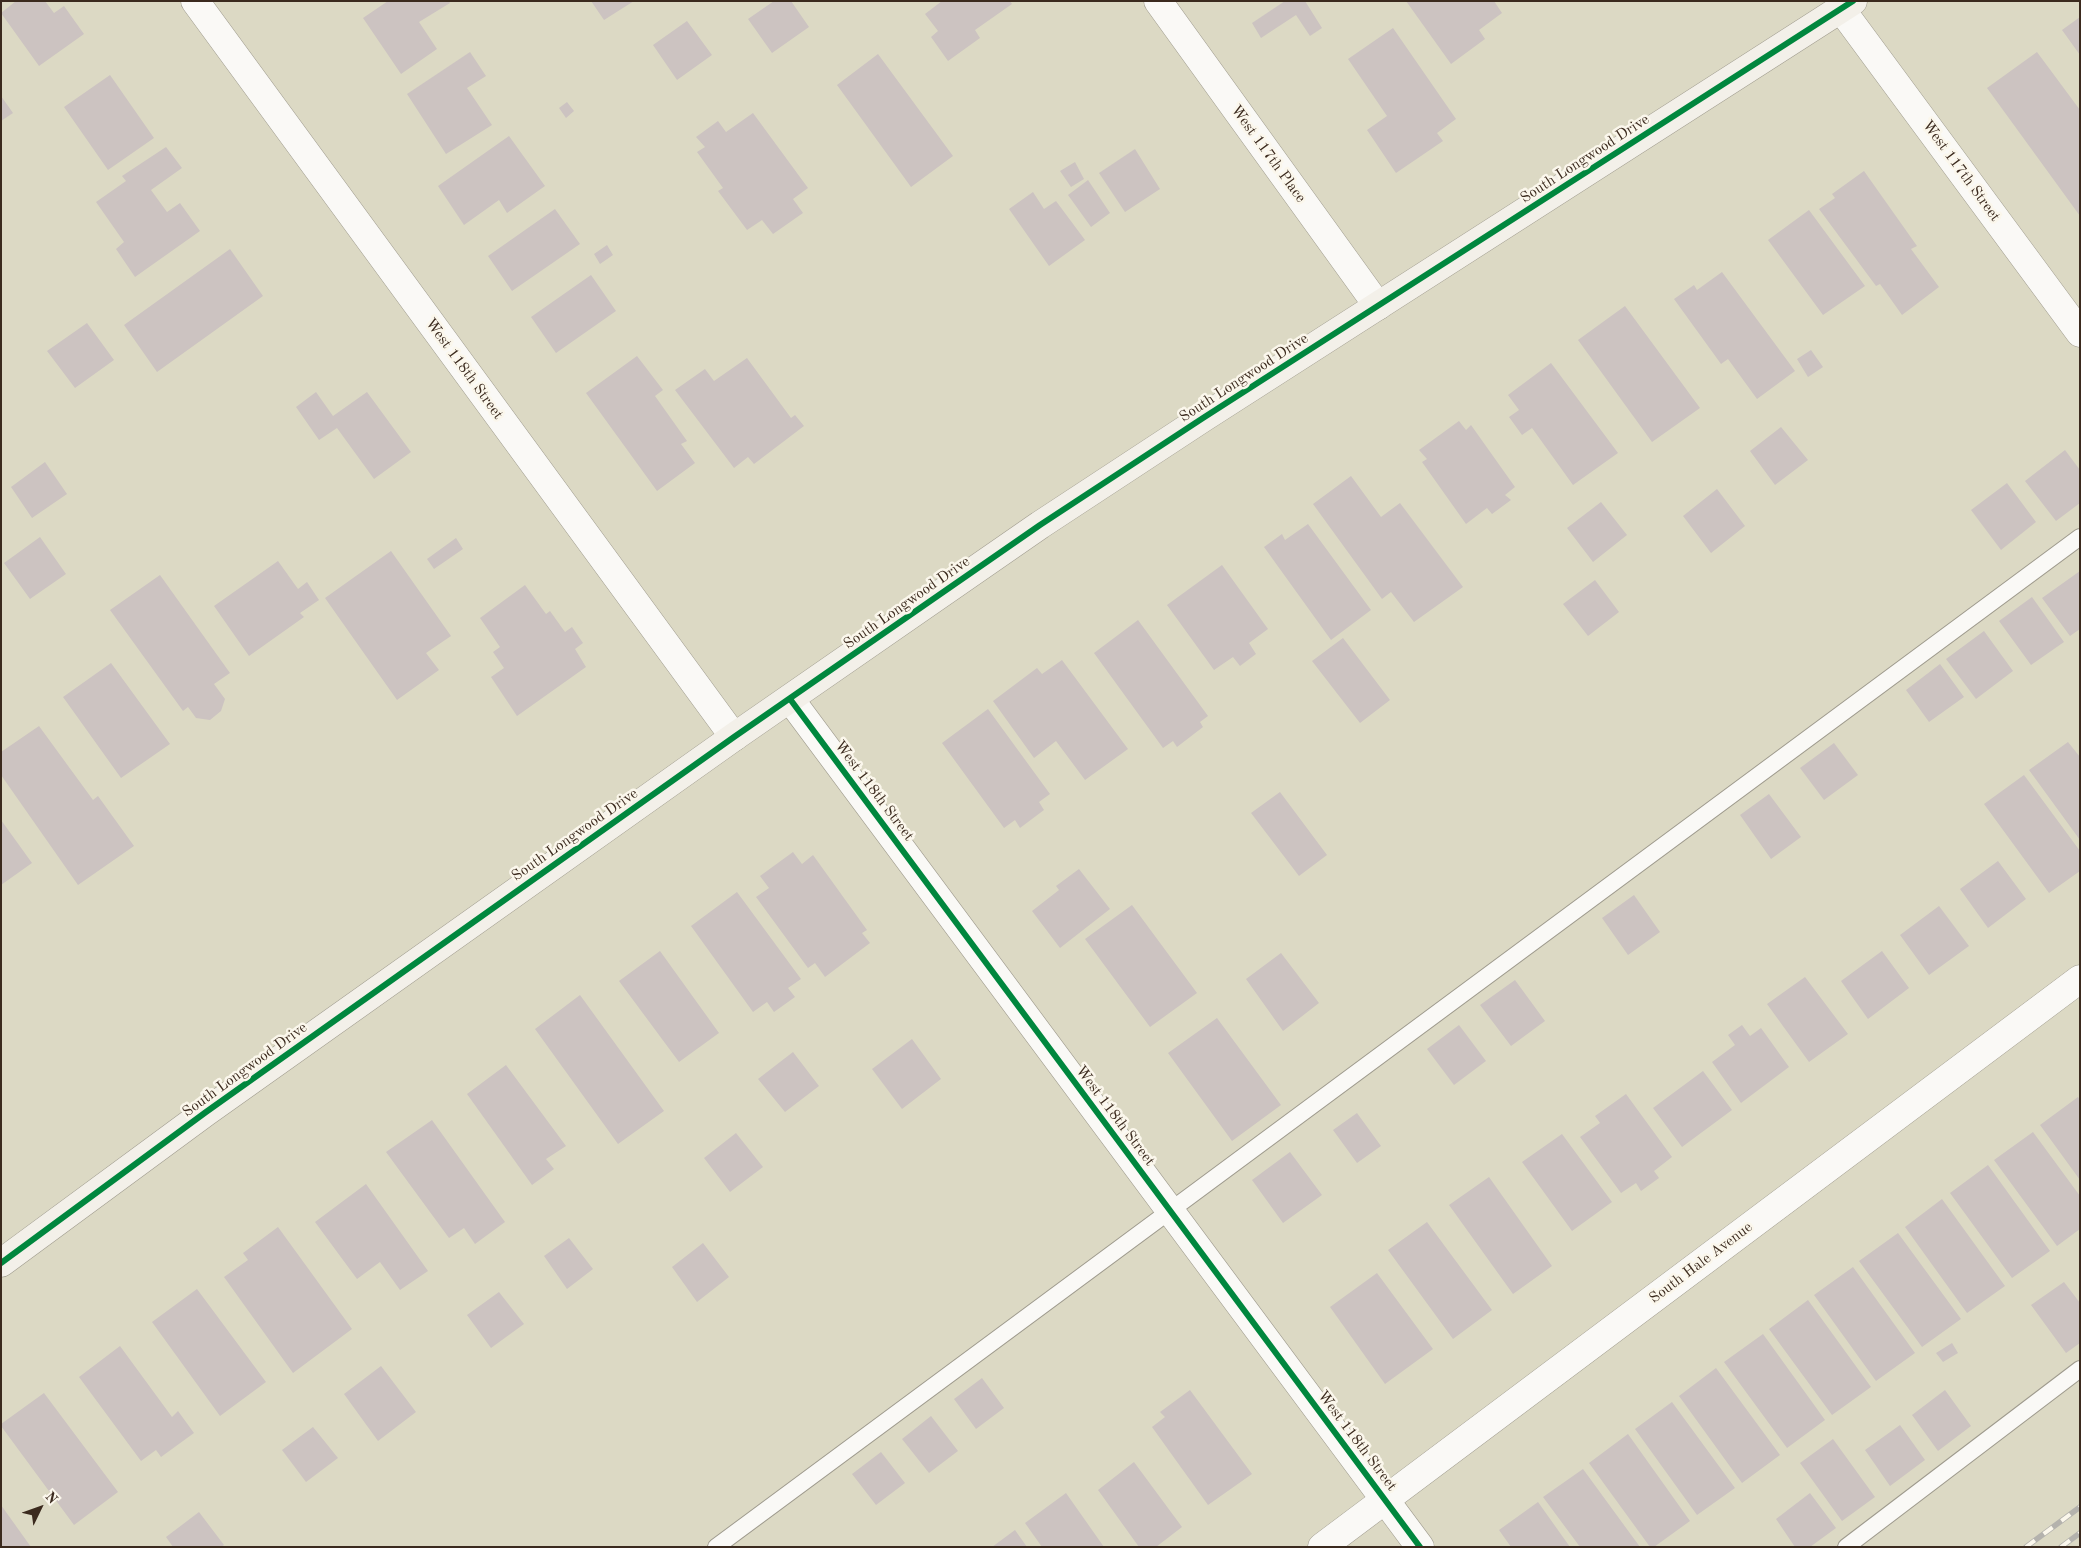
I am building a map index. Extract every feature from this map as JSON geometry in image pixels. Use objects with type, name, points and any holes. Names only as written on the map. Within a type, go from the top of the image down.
[{"type":"street","name":"West 118th Street","points":[[195,1],[734,737]]},
{"type":"street","name":"West 117th Place","points":[[1158,1],[1378,306]]},
{"type":"street","name":"South Longwood Drive","points":[[1,1264],[206,1112],[734,737],[1040,525],[1844,4]]},
{"type":"street","name":"West 117th Street","points":[[1844,4],[2080,333]]},
{"type":"street","name":"West 118th Street","points":[[790,699],[1420,1547]]},
{"type":"street","name":"South Hale Avenue","points":[[1322,1547],[2080,979]]},
{"type":"lane","points":[[716,1547],[1171,1212],[2080,537]]},
{"type":"lane","points":[[1846,1547],[2080,1370]]},
{"type":"building","points":[[16,1],[45,1],[54,13],[64,6],[84,34],[39,66],[1,13]]},
{"type":"building","points":[[388,1],[449,1],[450,3],[419,22],[437,49],[401,74],[363,18]]},
{"type":"building","points":[[591,1],[634,1],[604,20]]},
{"type":"building","points":[[774,1],[791,1],[809,27],[772,53],[748,19]]},
{"type":"building","points":[[942,1],[1010,1],[1012,4],[975,30],[980,38],[948,61],[931,37],[938,31],[925,14]]},
{"type":"building","points":[[1285,1],[1305,1],[1322,28],[1310,36],[1296,15],[1261,38],[1252,23]]},
{"type":"building","points":[[1406,1],[1494,1],[1502,13],[1479,30],[1485,39],[1451,64]]},
{"type":"building","points":[[2080,17],[2080,55],[2062,30]]},
{"type":"building","points":[[687,21],[712,55],[677,80],[653,45]]},
{"type":"building","points":[[1393,28],[1456,119],[1437,133],[1443,141],[1396,173],[1367,130],[1387,116],[1348,59]]},
{"type":"building","points":[[470,52],[486,76],[467,88],[492,125],[446,154],[407,94]]},
{"type":"building","points":[[2037,52],[2080,110],[2080,216],[1987,88]]},
{"type":"building","points":[[878,54],[953,156],[911,187],[837,85]]},
{"type":"building","points":[[110,75],[154,138],[108,170],[64,107]]},
{"type":"building","points":[[1,96],[13,113],[1,121]]},
{"type":"building","points":[[567,102],[574,111],[566,118],[559,108]]},
{"type":"building","points":[[753,113],[808,188],[793,199],[803,213],[773,234],[762,220],[747,230],[718,191],[723,188],[697,152],[705,147],[696,137],[718,121],[726,132]]},
{"type":"building","points":[[509,136],[545,186],[507,213],[499,200],[464,225],[438,186]]},
{"type":"building","points":[[166,147],[182,168],[151,190],[167,212],[180,203],[200,231],[135,277],[116,249],[124,242],[96,202],[126,181],[122,176]]},
{"type":"building","points":[[1135,149],[1160,189],[1125,212],[1099,173]]},
{"type":"building","points":[[1075,162],[1084,179],[1071,187],[1060,171]]},
{"type":"building","points":[[1864,171],[1917,246],[1911,249],[1939,287],[1902,315],[1880,284],[1876,286],[1819,209],[1835,198],[1832,194]]},
{"type":"building","points":[[1088,180],[1110,213],[1091,227],[1068,195]]},
{"type":"building","points":[[1033,192],[1044,209],[1056,201],[1085,240],[1049,266],[1009,209]]},
{"type":"building","points":[[555,209],[580,244],[512,291],[488,256]]},
{"type":"building","points":[[1809,210],[1865,286],[1823,315],[1768,240]]},
{"type":"building","points":[[607,245],[613,255],[600,264],[594,254]]},
{"type":"building","points":[[230,249],[263,296],[157,372],[124,325]]},
{"type":"building","points":[[1722,272],[1795,371],[1757,399],[1728,359],[1721,364],[1674,299],[1694,285],[1697,290]]},
{"type":"building","points":[[591,275],[616,311],[556,353],[531,317]]},
{"type":"building","points":[[1625,306],[1700,408],[1652,442],[1578,340]]},
{"type":"building","points":[[87,323],[114,360],[75,388],[47,351]]},
{"type":"building","points":[[1811,350],[1823,367],[1808,377],[1797,359]]},
{"type":"building","points":[[637,356],[663,390],[655,396],[687,441],[681,444],[695,463],[657,491],[586,393]]},
{"type":"building","points":[[747,358],[791,418],[795,415],[804,426],[754,464],[748,457],[734,468],[675,390],[705,369],[714,381]]},
{"type":"building","points":[[1551,363],[1618,453],[1573,485],[1532,428],[1522,435],[1509,417],[1519,410],[1508,395]]},
{"type":"building","points":[[316,392],[333,416],[367,392],[411,452],[374,479],[337,428],[319,440],[296,407]]},
{"type":"building","points":[[1459,421],[1466,430],[1471,425],[1515,487],[1505,495],[1511,500],[1492,514],[1487,508],[1466,524],[1422,462],[1427,459],[1419,450]]},
{"type":"building","points":[[1781,427],[1808,460],[1775,485],[1750,451]]},
{"type":"building","points":[[2065,450],[2080,470],[2080,503],[2056,521],[2025,481]]},
{"type":"building","points":[[45,462],[67,494],[32,518],[11,487]]},
{"type":"building","points":[[1351,476],[1381,517],[1400,503],[1463,587],[1414,622],[1391,592],[1382,599],[1313,504]]},
{"type":"building","points":[[2007,483],[2036,522],[2001,550],[1971,510]]},
{"type":"building","points":[[1717,489],[1745,526],[1711,553],[1683,516]]},
{"type":"building","points":[[1601,502],[1627,535],[1593,562],[1567,528]]},
{"type":"building","points":[[1308,524],[1371,610],[1331,640],[1264,547],[1282,534],[1285,540]]},
{"type":"building","points":[[40,537],[66,574],[30,599],[4,563]]},
{"type":"building","points":[[456,538],[463,549],[434,569],[427,559]]},
{"type":"building","points":[[391,551],[451,636],[426,653],[439,670],[397,700],[325,598]]},
{"type":"building","points":[[278,561],[298,589],[307,582],[319,600],[300,613],[304,617],[249,656],[214,606]]},
{"type":"building","points":[[1222,565],[1268,629],[1249,643],[1256,654],[1240,666],[1233,657],[1214,670],[1167,605]]},
{"type":"building","points":[[2080,571],[2080,629],[2070,636],[2042,598]]},
{"type":"building","points":[[160,575],[230,673],[214,684],[225,699],[221,711],[210,720],[196,718],[188,707],[183,711],[110,610]]},
{"type":"building","points":[[1595,580],[1619,612],[1588,636],[1563,604]]},
{"type":"building","points":[[525,585],[546,614],[550,611],[565,632],[572,627],[583,643],[575,649],[586,667],[517,716],[491,677],[504,668],[493,652],[500,647],[480,618]]},
{"type":"building","points":[[2032,597],[2064,642],[2031,665],[1999,621]]},
{"type":"building","points":[[1138,620],[1208,716],[1200,722],[1203,727],[1177,747],[1173,741],[1163,748],[1094,653]]},
{"type":"building","points":[[1984,631],[2013,671],[1976,699],[1946,659]]},
{"type":"building","points":[[1343,638],[1390,700],[1360,723],[1312,661]]},
{"type":"building","points":[[1062,660],[1128,749],[1085,780],[1056,741],[1034,758],[993,701],[1037,668],[1042,674]]},
{"type":"building","points":[[111,663],[170,744],[121,778],[63,697]]},
{"type":"building","points":[[1940,664],[1964,697],[1929,722],[1906,690]]},
{"type":"building","points":[[988,709],[1050,794],[1039,802],[1044,810],[1020,828],[1015,820],[1004,828],[942,743]]},
{"type":"building","points":[[39,726],[93,800],[98,796],[134,846],[78,885],[1,775],[1,752]]},
{"type":"building","points":[[2068,742],[2080,757],[2080,840],[2029,770]]},
{"type":"building","points":[[1834,743],[1858,775],[1824,800],[1800,768]]},
{"type":"building","points":[[2024,775],[2080,851],[2080,871],[2049,893],[1984,804]]},
{"type":"building","points":[[1280,792],[1327,855],[1299,876],[1251,813]]},
{"type":"building","points":[[1769,794],[1801,837],[1771,859],[1740,815]]},
{"type":"building","points":[[1,820],[32,863],[1,885]]},
{"type":"building","points":[[793,852],[802,864],[813,855],[867,930],[862,933],[870,943],[825,977],[815,963],[808,968],[756,897],[769,888],[760,876]]},
{"type":"building","points":[[1998,861],[2026,899],[1988,928],[1960,889]]},
{"type":"building","points":[[1079,869],[1110,909],[1060,948],[1032,911],[1059,890],[1056,886]]},
{"type":"building","points":[[737,892],[801,979],[788,988],[795,997],[774,1012],[767,1002],[753,1012],[691,926]]},
{"type":"building","points":[[1634,895],[1660,932],[1628,955],[1602,918]]},
{"type":"building","points":[[1132,905],[1197,993],[1150,1027],[1085,939]]},
{"type":"building","points":[[1939,906],[1969,946],[1929,975],[1900,935]]},
{"type":"building","points":[[660,951],[719,1033],[679,1062],[619,981]]},
{"type":"building","points":[[1882,951],[1909,988],[1868,1019],[1841,981]]},
{"type":"building","points":[[1281,953],[1319,1003],[1283,1031],[1246,979]]},
{"type":"building","points":[[1805,977],[1848,1034],[1809,1062],[1767,1004]]},
{"type":"building","points":[[1515,980],[1545,1021],[1511,1046],[1480,1005]]},
{"type":"building","points":[[580,995],[664,1111],[618,1144],[535,1029]]},
{"type":"building","points":[[1217,1018],[1281,1105],[1232,1141],[1168,1053]]},
{"type":"building","points":[[1459,1025],[1486,1061],[1454,1085],[1427,1049]]},
{"type":"building","points":[[1742,1025],[1750,1036],[1761,1028],[1789,1067],[1741,1103],[1712,1062],[1735,1045],[1728,1035]]},
{"type":"building","points":[[912,1039],[941,1079],[902,1109],[872,1069]]},
{"type":"building","points":[[793,1052],[819,1086],[785,1112],[758,1079]]},
{"type":"building","points":[[506,1065],[566,1146],[546,1159],[554,1169],[532,1185],[467,1094]]},
{"type":"building","points":[[1703,1071],[1732,1110],[1682,1147],[1653,1108]]},
{"type":"building","points":[[1626,1094],[1672,1157],[1654,1171],[1659,1178],[1641,1191],[1636,1183],[1621,1193],[1580,1137],[1600,1123],[1595,1116]]},
{"type":"building","points":[[2078,1097],[2080,1100],[2080,1180],[2040,1125]]},
{"type":"building","points":[[1357,1113],[1381,1146],[1357,1163],[1333,1130]]},
{"type":"building","points":[[432,1120],[505,1222],[475,1244],[464,1228],[449,1238],[386,1152]]},
{"type":"building","points":[[2033,1132],[2080,1196],[2080,1229],[2057,1246],[1994,1160]]},
{"type":"building","points":[[736,1133],[763,1167],[730,1192],[704,1158]]},
{"type":"building","points":[[1562,1134],[1612,1202],[1572,1231],[1522,1162]]},
{"type":"building","points":[[1290,1152],[1322,1195],[1283,1223],[1252,1180]]},
{"type":"building","points":[[1988,1165],[2050,1251],[2012,1278],[1950,1193]]},
{"type":"building","points":[[1489,1177],[1552,1266],[1513,1294],[1449,1205]]},
{"type":"building","points":[[366,1184],[428,1271],[400,1290],[380,1262],[357,1279],[315,1222]]},
{"type":"building","points":[[1942,1199],[2005,1286],[1967,1313],[1905,1227]]},
{"type":"building","points":[[1427,1222],[1492,1310],[1453,1339],[1388,1250]]},
{"type":"building","points":[[278,1227],[352,1329],[293,1373],[224,1277],[248,1260],[243,1253]]},
{"type":"building","points":[[1898,1233],[1961,1319],[1922,1347],[1859,1261]]},
{"type":"building","points":[[569,1238],[593,1269],[567,1289],[544,1256]]},
{"type":"building","points":[[703,1243],[729,1277],[697,1302],[672,1267]]},
{"type":"building","points":[[1853,1267],[1915,1353],[1876,1381],[1814,1295]]},
{"type":"building","points":[[1377,1273],[1433,1349],[1385,1384],[1330,1307]]},
{"type":"building","points":[[2064,1282],[2080,1303],[2080,1343],[2066,1353],[2031,1305]]},
{"type":"building","points":[[197,1289],[266,1382],[220,1416],[152,1322]]},
{"type":"building","points":[[499,1292],[524,1324],[491,1348],[467,1315]]},
{"type":"building","points":[[1808,1300],[1871,1387],[1832,1415],[1769,1329]]},
{"type":"building","points":[[1763,1334],[1825,1420],[1787,1448],[1724,1362]]},
{"type":"building","points":[[1952,1343],[1958,1353],[1943,1362],[1936,1353]]},
{"type":"building","points":[[120,1346],[172,1417],[178,1411],[194,1433],[161,1457],[156,1450],[141,1461],[79,1377]]},
{"type":"building","points":[[381,1366],[416,1412],[378,1441],[344,1394]]},
{"type":"building","points":[[1716,1368],[1780,1455],[1742,1483],[1679,1396]]},
{"type":"building","points":[[982,1378],[1004,1408],[976,1429],[954,1399]]},
{"type":"building","points":[[1190,1390],[1252,1474],[1208,1505],[1152,1427],[1165,1417],[1160,1412]]},
{"type":"building","points":[[1945,1390],[1971,1426],[1938,1451],[1912,1415]]},
{"type":"building","points":[[44,1393],[118,1492],[74,1525],[1,1426],[1,1424]]},
{"type":"building","points":[[1672,1402],[1735,1488],[1697,1515],[1635,1429]]},
{"type":"building","points":[[931,1416],[958,1451],[929,1473],[902,1439]]},
{"type":"building","points":[[1900,1425],[1925,1460],[1890,1486],[1865,1450]]},
{"type":"building","points":[[313,1427],[338,1458],[306,1482],[282,1450]]},
{"type":"building","points":[[1628,1434],[1690,1521],[1654,1547],[1650,1547],[1589,1463]]},
{"type":"building","points":[[1833,1439],[1875,1497],[1842,1521],[1800,1463]]},
{"type":"building","points":[[881,1452],[905,1483],[876,1505],[852,1474]]},
{"type":"building","points":[[1134,1462],[1182,1527],[1156,1547],[1139,1547],[1098,1490]]},
{"type":"building","points":[[1583,1469],[1640,1547],[1580,1547],[1543,1497]]},
{"type":"building","points":[[1066,1493],[1104,1547],[1042,1547],[1025,1523]]},
{"type":"building","points":[[1810,1493],[1836,1528],[1810,1547],[1795,1547],[1776,1519]]},
{"type":"building","points":[[1538,1502],[1570,1547],[1511,1547],[1499,1530]]},
{"type":"building","points":[[1,1505],[31,1547],[1,1547]]},
{"type":"building","points":[[199,1512],[224,1545],[221,1547],[173,1547],[166,1537]]},
{"type":"building","points":[[1015,1530],[1027,1547],[992,1547]]},
{"type":"railway","points":[[2026,1547],[2080,1507]]},
{"type":"railway","points":[[2061,1547],[2080,1533]]},
{"type":"cycle path","points":[[1,1263],[206,1112],[734,737],[1040,525],[1203,418],[1853,1]]},
{"type":"cycle path","points":[[790,699],[1420,1547]]}]
